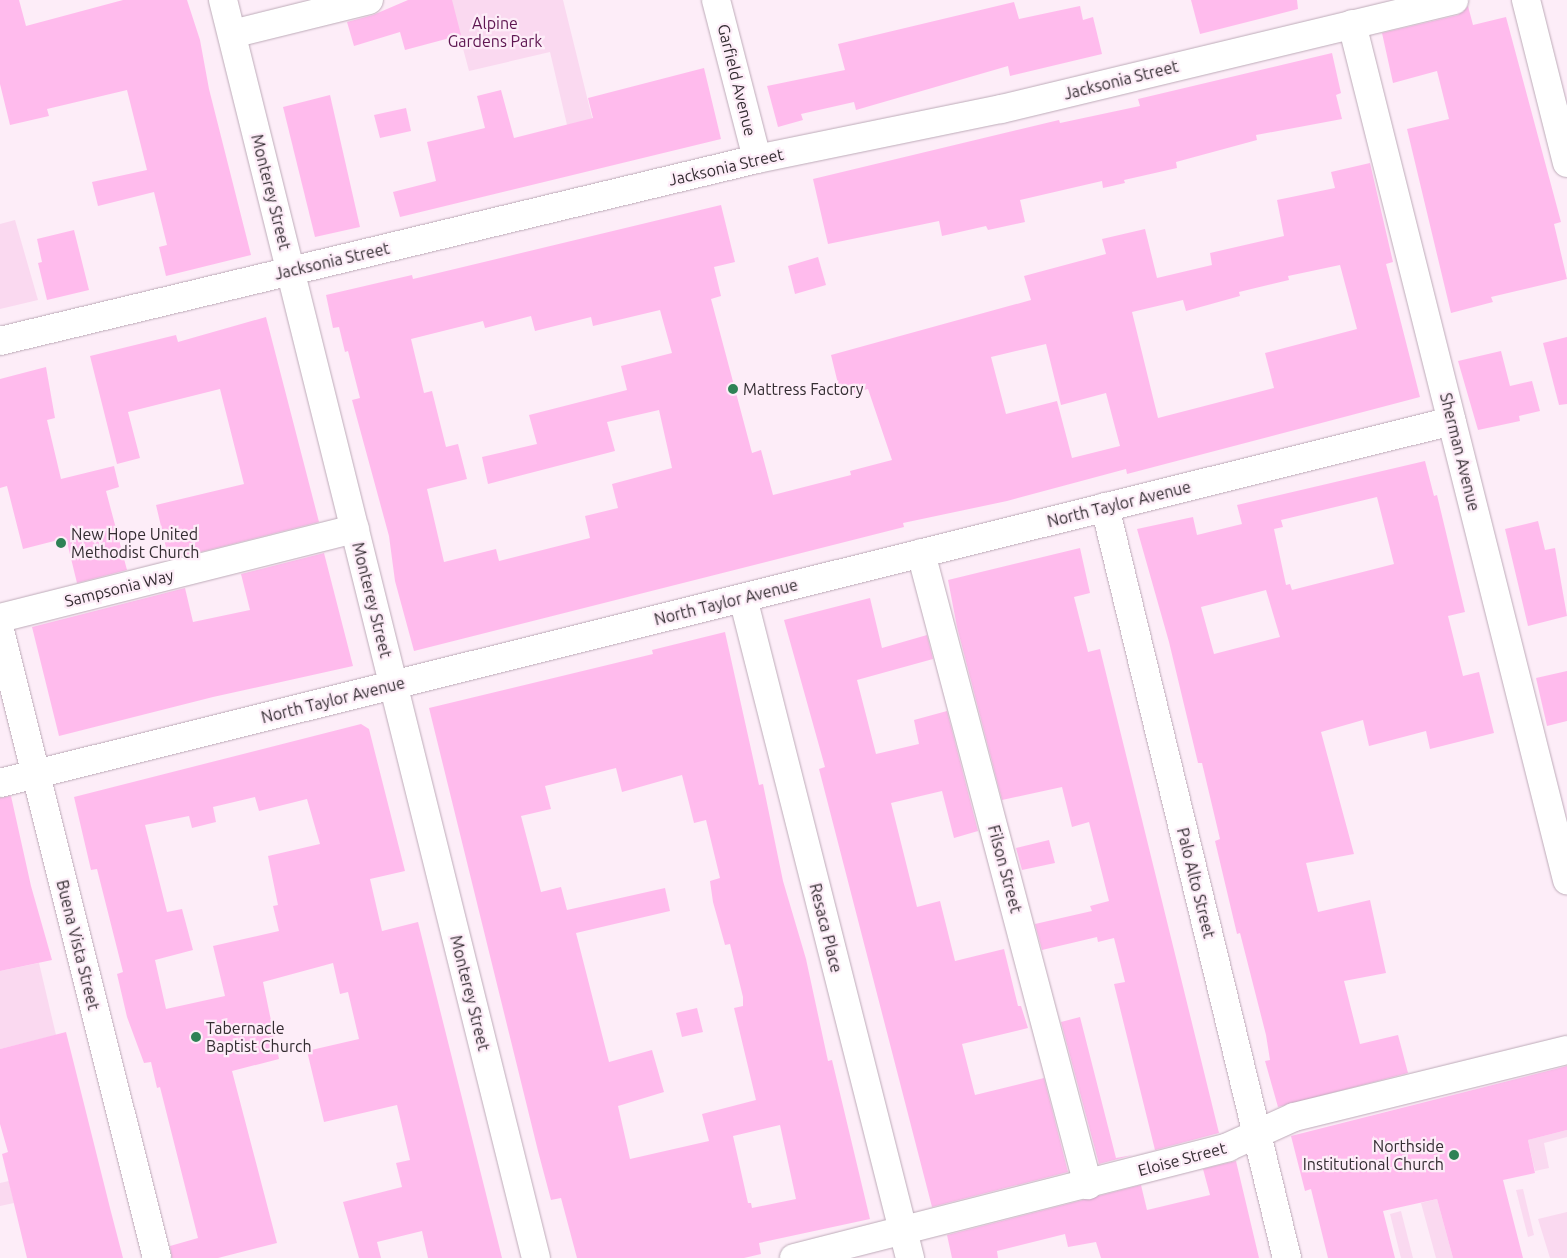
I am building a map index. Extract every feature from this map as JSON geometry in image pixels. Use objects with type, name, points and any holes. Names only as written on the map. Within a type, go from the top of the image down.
[{"type":"street","name":"Monterey Street","points":[[223,0],[536,1258]]},
{"type":"street","points":[[232,34],[369,0]]},
{"type":"street","name":"Garfield Avenue","points":[[716,0],[757,159]]},
{"type":"street","name":"Jacksonia Street","points":[[0,341],[757,159],[1001,109],[1454,0]]},
{"type":"street","points":[[1526,0],[1567,162]]},
{"type":"street","name":"Sherman Avenue","points":[[1352,24],[1567,880]]},
{"type":"street","name":"North Taylor Avenue","points":[[0,783],[1452,421]]},
{"type":"street","name":"Palo Alto Street","points":[[1105,507],[1287,1258]]},
{"type":"street","name":"Sampsonia Way","points":[[0,618],[355,529]]},
{"type":"street","name":"Filson Street","points":[[921,553],[1088,1185]]},
{"type":"street","name":"Resaca Place","points":[[743,598],[910,1258]]},
{"type":"street","name":"Buena Vista Street","points":[[0,631],[157,1258]]},
{"type":"street","name":"Eloise Street","points":[[794,1258],[1088,1185],[1228,1147],[1294,1117],[1567,1050]]},
{"type":"green space","name":"Alpine Gardens Park","points":[[450,0],[563,0],[604,166],[578,172],[550,52],[469,71]]},
{"type":"green space","points":[[15,220],[38,300],[0,309],[0,224]]},
{"type":"green space","points":[[39,963],[56,1035],[0,1049],[0,971]]},
{"type":"green space","points":[[1567,1130],[1567,1137],[1544,1143],[1549,1168],[1535,1171],[1528,1140]]},
{"type":"green space","points":[[9,1181],[14,1203],[0,1206],[0,1183]]},
{"type":"green space","points":[[1523,1189],[1534,1235],[1528,1237],[1516,1190]]},
{"type":"green space","points":[[1437,1199],[1453,1258],[1436,1258],[1421,1203]]},
{"type":"green space","points":[[1401,1211],[1413,1258],[1401,1258],[1390,1214]]},
{"type":"green space","points":[[1567,1212],[1567,1258],[1550,1258],[1538,1219]]},
{"type":"building","points":[[0,0],[19,0],[26,26],[123,0],[187,0],[200,40],[209,89],[251,255],[166,276],[159,247],[167,245],[154,192],[98,206],[92,182],[147,170],[127,90],[47,109],[49,116],[10,125],[0,84]]},
{"type":"building","points":[[408,0],[452,0],[461,35],[405,50],[400,32],[354,46],[347,22],[373,15]]},
{"type":"building","points":[[1191,0],[1297,0],[1298,9],[1200,34]]},
{"type":"building","points":[[1014,2],[1019,19],[1080,6],[1083,20],[1093,17],[1102,54],[1010,76],[1008,66],[856,110],[854,102],[801,114],[803,120],[778,127],[767,86],[845,70],[838,44]]},
{"type":"building","points":[[1468,6],[1473,25],[1506,17],[1561,222],[1554,224],[1567,279],[1491,297],[1493,302],[1451,313],[1407,129],[1449,119],[1437,71],[1393,83],[1382,33],[1458,15]]},
{"type":"building","points":[[1332,53],[1341,93],[1336,95],[1342,119],[1256,135],[1257,140],[1176,162],[1177,168],[1124,180],[1125,183],[1103,188],[1102,181],[1020,200],[1025,222],[988,230],[986,226],[942,236],[939,221],[828,244],[813,179],[1059,120],[1060,123],[1140,106],[1138,99]]},
{"type":"building","points":[[704,68],[721,139],[400,217],[393,192],[436,181],[427,142],[485,128],[477,96],[501,90],[514,138],[593,118],[588,98]]},
{"type":"building","points":[[330,95],[360,227],[315,237],[283,107]]},
{"type":"building","points":[[406,108],[411,131],[380,138],[374,115]]},
{"type":"building","points":[[1370,163],[1393,262],[1386,264],[1420,397],[1127,474],[1126,469],[1007,501],[903,523],[904,527],[414,651],[395,581],[389,536],[352,400],[360,398],[348,351],[345,352],[339,327],[333,328],[326,295],[412,275],[413,279],[721,205],[735,262],[714,267],[721,296],[711,299],[752,453],[761,450],[773,495],[851,475],[850,471],[892,460],[868,389],[841,396],[831,355],[1031,300],[1024,276],[1106,254],[1102,239],[1145,229],[1157,278],[1212,265],[1210,253],[1284,236],[1277,200],[1335,188],[1331,172]],"holes":[[[1340,265],[1357,329],[1265,353],[1274,388],[1158,418],[1132,312],[1183,300],[1186,311],[1240,296],[1239,292],[1289,280],[1288,276]],[[660,310],[672,353],[621,366],[627,390],[529,415],[537,444],[482,457],[488,484],[615,451],[607,422],[659,410],[672,468],[612,484],[618,508],[585,516],[590,538],[499,561],[496,549],[444,562],[427,489],[467,479],[458,444],[446,447],[432,391],[424,393],[411,339],[483,321],[485,328],[531,316],[535,331],[591,317],[593,326]],[[1046,344],[1061,405],[1106,393],[1120,446],[1072,458],[1057,401],[1006,414],[991,357]]]},
{"type":"building","points":[[74,230],[89,290],[47,300],[38,263],[42,262],[37,239]]},
{"type":"building","points":[[818,257],[826,285],[795,294],[788,266]]},
{"type":"building","points":[[266,317],[319,522],[169,560],[156,505],[244,484],[220,389],[128,412],[140,458],[117,464],[90,356],[176,335],[178,342]]},
{"type":"building","points":[[1567,337],[1567,404],[1559,405],[1543,343]]},
{"type":"building","points":[[1501,351],[1510,386],[1532,381],[1540,411],[1519,416],[1520,421],[1478,430],[1458,361]]},
{"type":"building","points":[[46,367],[55,418],[47,420],[61,479],[114,466],[119,487],[106,491],[127,570],[77,583],[66,538],[23,549],[7,486],[0,488],[0,379]]},
{"type":"building","points":[[1425,461],[1434,496],[1437,495],[1465,612],[1448,616],[1463,676],[1479,672],[1494,733],[1430,749],[1426,731],[1369,746],[1363,720],[1321,732],[1354,854],[1306,863],[1318,912],[1370,900],[1386,973],[1344,981],[1360,1044],[1398,1035],[1408,1073],[1278,1107],[1265,1061],[1270,1060],[1266,1035],[1240,933],[1237,934],[1215,841],[1220,839],[1202,763],[1198,763],[1169,642],[1137,529],[1193,517],[1197,535],[1242,524],[1237,505]],"holes":[[[1377,497],[1394,564],[1292,590],[1290,584],[1286,585],[1274,529],[1283,527],[1281,520]],[[1266,590],[1280,637],[1214,654],[1201,607]]]},
{"type":"building","points":[[1538,521],[1545,550],[1555,548],[1567,616],[1528,626],[1505,529]]},
{"type":"building","points":[[1080,548],[1090,593],[1074,597],[1088,652],[1100,649],[1219,1133],[1155,1150],[1114,984],[1125,982],[1114,938],[1098,942],[1097,937],[1042,950],[1035,924],[1092,911],[1090,906],[1109,901],[1089,822],[1072,827],[1062,787],[1002,800],[957,627],[948,580]]},
{"type":"building","points":[[324,553],[353,666],[213,697],[59,736],[32,627],[185,588],[193,622],[250,610],[241,574]]},
{"type":"building","points":[[870,598],[882,648],[927,635],[933,659],[857,680],[876,754],[919,744],[914,720],[947,711],[978,831],[954,838],[942,791],[891,803],[917,907],[940,901],[955,961],[1004,949],[1018,1006],[1021,1006],[1028,1028],[962,1044],[975,1095],[1044,1078],[1068,1172],[932,1207],[819,769],[825,767],[784,620]]},
{"type":"building","points":[[725,632],[759,785],[763,784],[783,881],[806,959],[828,1061],[832,1060],[870,1219],[759,1243],[761,1254],[744,1258],[577,1258],[561,1198],[551,1200],[429,708],[653,654],[652,650]],"holes":[[[616,768],[622,792],[682,775],[694,823],[706,820],[720,878],[710,881],[713,902],[725,945],[730,944],[743,997],[743,1006],[734,1008],[756,1100],[702,1114],[709,1141],[630,1159],[618,1106],[664,1092],[652,1050],[609,1062],[576,933],[670,911],[665,888],[567,910],[561,887],[541,892],[521,816],[551,809],[545,786]],[[780,1125],[796,1199],[752,1208],[751,1203],[748,1203],[733,1136]]]},
{"type":"building","points":[[1567,671],[1567,721],[1547,726],[1536,678]]},
{"type":"building","points":[[361,724],[369,729],[405,871],[370,879],[382,931],[418,922],[502,1258],[428,1258],[422,1231],[377,1242],[381,1258],[359,1258],[343,1202],[402,1187],[396,1163],[410,1160],[397,1105],[324,1122],[307,1051],[359,1039],[348,992],[340,994],[333,963],[263,982],[279,1059],[232,1071],[277,1243],[218,1258],[172,1258],[170,1246],[198,1238],[160,1087],[157,1088],[151,1062],[144,1063],[127,1017],[117,974],[123,972],[97,869],[91,870],[74,797]],"holes":[[[255,797],[259,811],[307,799],[320,844],[268,856],[278,905],[273,906],[279,931],[213,946],[225,996],[166,1009],[155,960],[193,950],[182,909],[167,912],[145,825],[189,816],[192,828],[216,822],[213,807]]]},
{"type":"building","points":[[11,796],[31,886],[52,960],[0,971],[0,798]]},
{"type":"building","points":[[1049,840],[1055,863],[1022,870],[1016,848]]},
{"type":"building","points":[[697,1008],[703,1032],[682,1037],[676,1013]]},
{"type":"building","points":[[1080,1017],[1116,1158],[1133,1155],[1099,1164],[1061,1022]]},
{"type":"building","points":[[66,1032],[123,1258],[27,1258],[2,1154],[8,1152],[0,1124],[0,1049]]},
{"type":"building","name":"Northside Institutional Church","points":[[1567,1066],[1567,1130],[1528,1140],[1535,1173],[1503,1180],[1523,1258],[1453,1258],[1437,1199],[1383,1211],[1395,1258],[1328,1258],[1311,1189],[1305,1191],[1291,1136]]},
{"type":"building","points":[[1236,1161],[1259,1258],[1101,1258],[1096,1242],[1068,1247],[1065,1234],[997,1251],[998,1258],[952,1258],[947,1235],[1141,1185],[1147,1210],[1210,1195],[1203,1169]]},
{"type":"place","name":"Mattress Factory","points":[[733,389]]},
{"type":"place","name":"New Hope United Methodist Church","points":[[61,543]]},
{"type":"place","name":"Tabernacle Baptist Church","points":[[196,1037]]},
{"type":"place","name":"Northside Institutional Church","points":[[1454,1155]]}]
